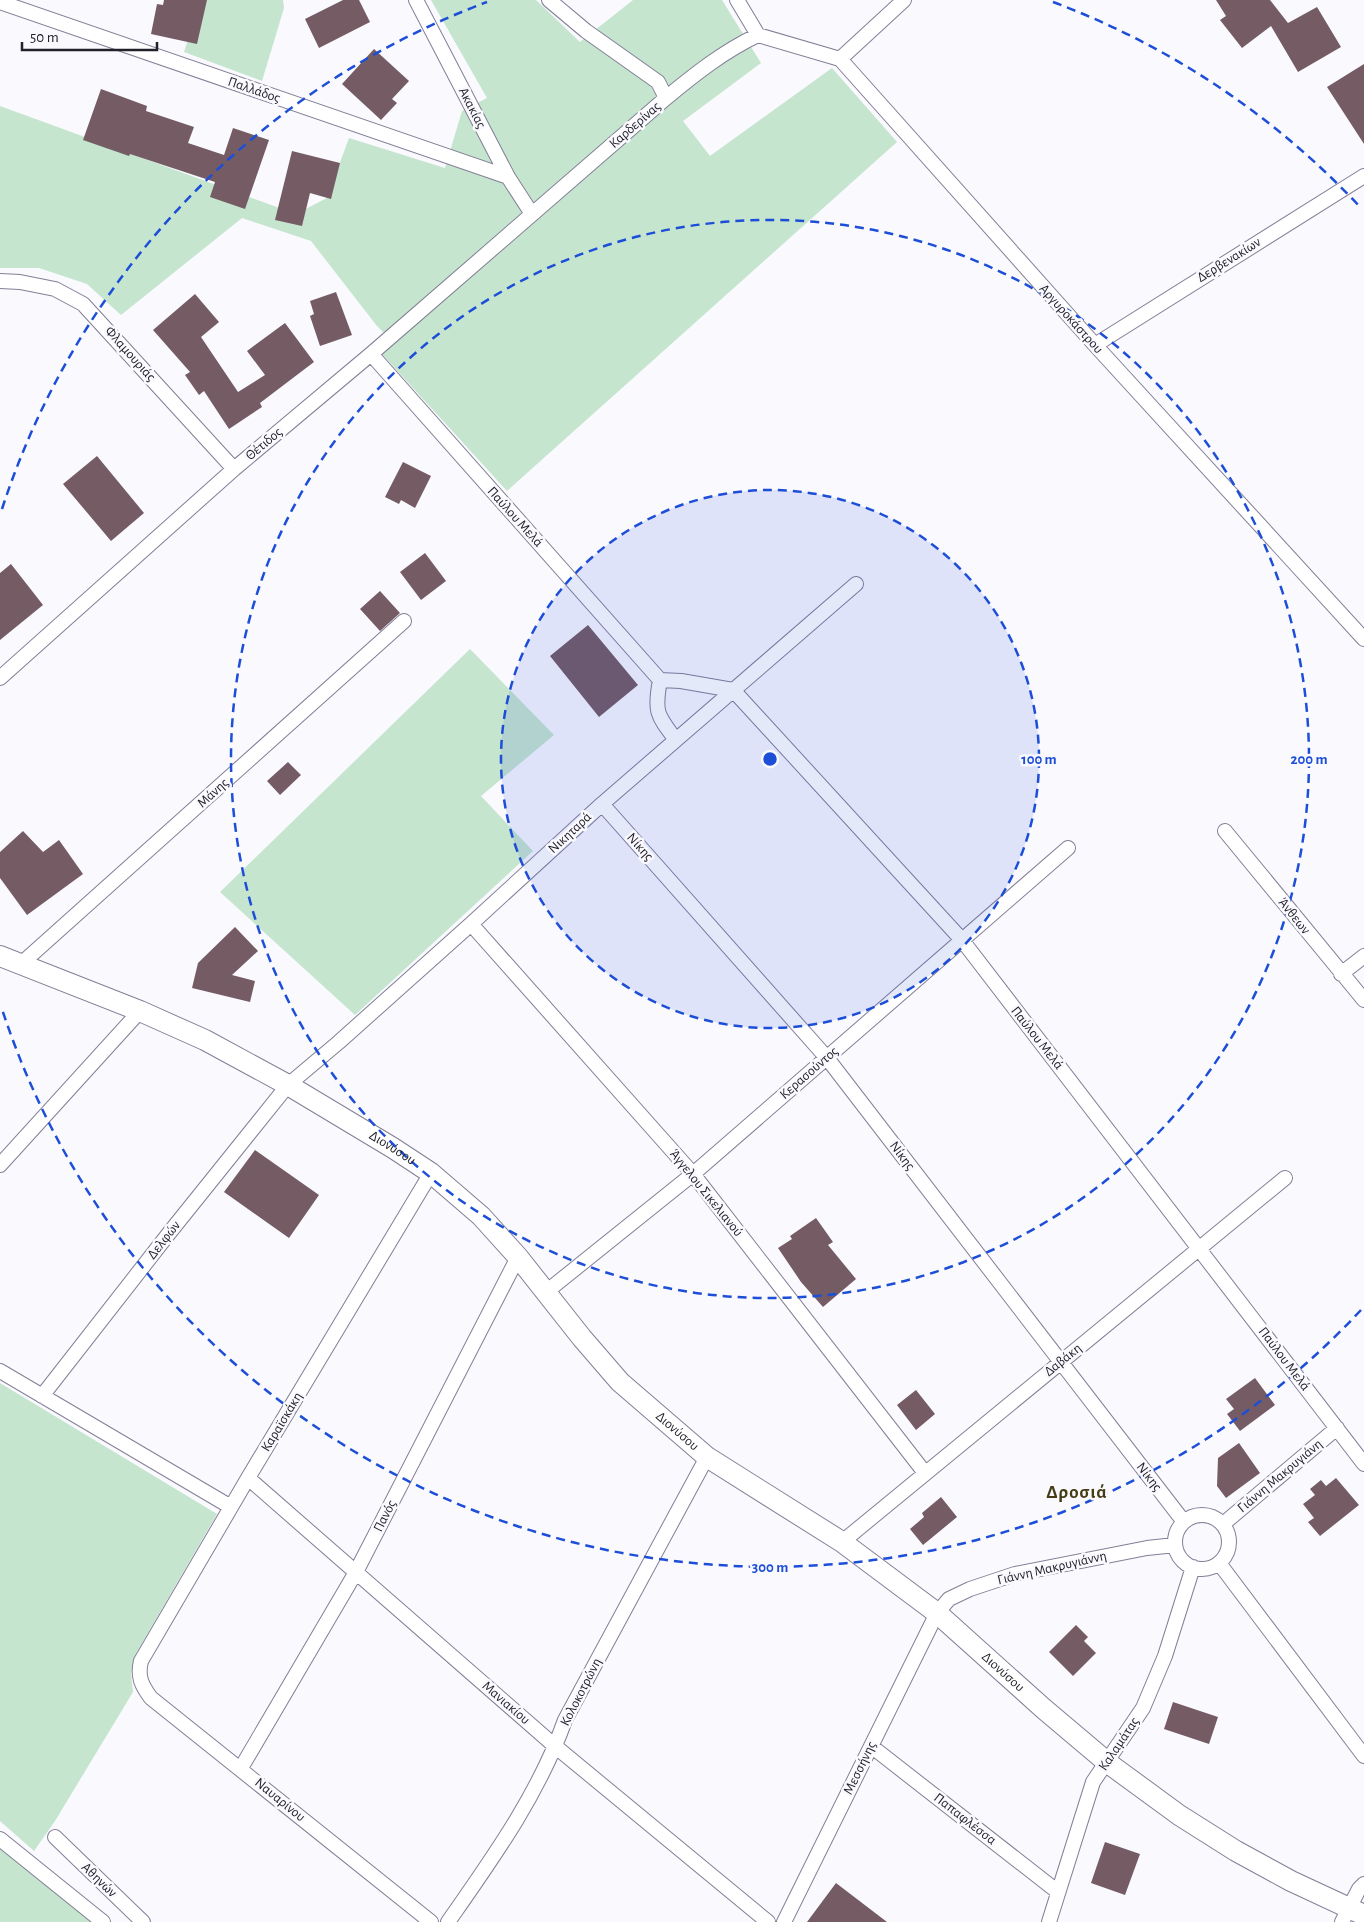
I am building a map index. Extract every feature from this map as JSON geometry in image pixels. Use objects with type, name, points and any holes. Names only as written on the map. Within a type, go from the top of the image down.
[{"type":"main road","name":"Διονύσου","points":[[0,956],[140,1011],[205,1040],[288,1085],[431,1173],[481,1216],[518,1256],[582,1338],[620,1382],[707,1457],[842,1542],[937,1613],[1044,1709],[1108,1763],[1179,1815],[1236,1850],[1352,1915]]},
{"type":"street","name":"Ακακίας","points":[[416,0],[508,177],[532,214]]},
{"type":"street","name":"Καρδερίνας","points":[[532,214],[666,98],[658,82],[586,31],[549,0]]},
{"type":"street","points":[[737,0],[758,35],[840,60],[904,0]]},
{"type":"street","name":"Παλλάδος","points":[[0,2],[20,4],[508,177]]},
{"type":"street","points":[[666,98],[694,74],[726,52],[758,35]]},
{"type":"street","name":"Αργυροκάστρου","points":[[840,60],[1095,345],[1364,639]]},
{"type":"street","name":"Δερβενακίων","points":[[1095,345],[1364,176]]},
{"type":"street","name":"Θέτιδος","points":[[0,678],[234,469],[371,354],[532,214]]},
{"type":"street","name":"Φλαμουριάς","points":[[0,281],[20,282],[54,289],[83,304],[234,469]]},
{"type":"street","name":"Παύλου Μελά","points":[[371,354],[660,680]]},
{"type":"street","name":"Νικηταρά","points":[[288,1085],[471,924],[602,804],[856,584]]},
{"type":"street","name":"Μάνης","points":[[21,964],[404,621]]},
{"type":"street","points":[[676,740],[659,718],[656,699],[660,680],[681,681],[734,690]]},
{"type":"street","name":"Παύλου Μελά","points":[[734,690],[962,940],[1364,1464]]},
{"type":"street","name":"Νίκης","points":[[602,804],[827,1058],[1184,1522]]},
{"type":"street","name":"Άνθεων","points":[[1225,831],[1364,1000]]},
{"type":"street","name":"Κερασούντος","points":[[546,1292],[693,1174],[1068,848]]},
{"type":"street","name":"Άγγελου Σικελιανού","points":[[471,924],[693,1174],[925,1473]]},
{"type":"street","points":[[1341,974],[1364,956]]},
{"type":"street","points":[[0,1165],[140,1011]]},
{"type":"street","name":"Δελφών","points":[[42,1396],[288,1085]]},
{"type":"street","name":"Καραϊσκάκη","points":[[138,1673],[141,1661],[231,1507],[431,1173]]},
{"type":"street","name":"Δαβάκη","points":[[842,1542],[1285,1178]]},
{"type":"street","name":"Πανός","points":[[241,1768],[356,1572],[518,1256]]},
{"type":"street","points":[[0,1371],[231,1507]]},
{"type":"street","name":"Γιάννη Μακρυγιάνη","points":[[1223,1524],[1337,1428]]},
{"type":"street","name":"Κολοκοτρώνη","points":[[448,1922],[496,1854],[540,1779],[556,1747],[565,1720],[707,1457]]},
{"type":"street","name":"Μανιακίου","points":[[248,1478],[556,1747],[768,1922]]},
{"type":"street","points":[[1208,1515],[1216,1518],[1223,1524],[1229,1540],[1225,1556],[1219,1563],[1211,1567],[1202,1568],[1186,1564],[1175,1545],[1176,1536],[1184,1522],[1191,1517],[1208,1515]]},
{"type":"street","name":"Γιάννη Μακρυγιάννη","points":[[937,1613],[950,1599],[970,1588],[1015,1574],[1147,1548],[1175,1545]]},
{"type":"street","points":[[1219,1563],[1364,1756]]},
{"type":"street","name":"Καλαμάτας","points":[[1049,1922],[1093,1782],[1108,1763],[1143,1708],[1165,1656],[1193,1567]]},
{"type":"street","name":"Μεσσήνης","points":[[784,1922],[937,1613]]},
{"type":"street","name":"Ναυαρίνου","points":[[138,1673],[142,1685],[151,1698],[241,1768],[431,1922]]},
{"type":"street","name":"Παπαφλέσσα","points":[[871,1746],[1058,1892]]},
{"type":"street","name":"Αθηνών","points":[[55,1837],[143,1922]]},
{"type":"street","points":[[0,1839],[102,1922]]},
{"type":"street","points":[[1352,1915],[1359,1888],[1364,1884]]},
{"type":"green space","points":[[201,0],[283,0],[284,8],[262,81],[184,52]]},
{"type":"green space","points":[[431,0],[536,0],[580,42],[633,0],[722,0],[761,63],[683,121],[710,156],[832,68],[897,142],[507,491],[381,353],[392,341],[377,326],[311,241],[242,218],[121,315],[87,284],[39,268],[0,268],[0,106],[296,214],[327,198],[349,138],[445,168],[462,111],[487,98]]},
{"type":"green space","points":[[470,649],[554,735],[481,796],[533,851],[355,1015],[220,892]]},
{"type":"green space","points":[[0,1383],[217,1514],[135,1655],[131,1674],[133,1692],[55,1821],[34,1851],[0,1821]]},
{"type":"green space","points":[[0,1845],[97,1922],[0,1922]]},
{"type":"building","points":[[164,0],[207,0],[197,44],[151,34],[157,4],[163,5]]},
{"type":"building","points":[[343,0],[359,0],[370,22],[319,48],[305,19]]},
{"type":"building","points":[[1216,0],[1270,0],[1288,23],[1317,7],[1341,47],[1298,72],[1271,26],[1242,48],[1220,20],[1226,16]]},
{"type":"building","points":[[374,49],[409,81],[392,99],[397,103],[381,120],[342,84]]},
{"type":"building","points":[[1364,64],[1364,144],[1327,87]]},
{"type":"building","points":[[101,89],[147,106],[146,111],[194,127],[188,143],[224,155],[233,128],[269,140],[245,209],[210,197],[215,182],[83,140]]},
{"type":"building","points":[[292,151],[340,163],[331,199],[310,193],[302,226],[275,220]]},
{"type":"building","points":[[336,292],[352,335],[320,346],[310,316],[314,314],[310,301]]},
{"type":"building","points":[[195,294],[219,322],[201,337],[238,392],[265,375],[247,351],[285,323],[314,362],[260,403],[262,407],[229,429],[204,391],[199,395],[185,375],[190,372],[153,330]]},
{"type":"building","points":[[97,456],[144,513],[111,541],[63,484]]},
{"type":"building","points":[[403,462],[431,476],[415,508],[401,500],[399,504],[385,497]]},
{"type":"building","points":[[425,553],[446,581],[421,600],[400,572]]},
{"type":"building","points":[[11,564],[43,605],[0,640],[0,573]]},
{"type":"building","points":[[380,591],[400,613],[380,631],[360,609]]},
{"type":"building","points":[[588,625],[638,685],[599,717],[550,656]]},
{"type":"building","points":[[288,762],[301,775],[280,795],[267,781]]},
{"type":"building","points":[[23,831],[43,852],[59,840],[83,874],[27,915],[0,878],[0,852]]},
{"type":"building","points":[[235,927],[258,951],[232,975],[255,981],[250,1002],[192,988],[198,963]]},
{"type":"building","points":[[255,1150],[319,1195],[289,1238],[224,1192]]},
{"type":"building","points":[[816,1218],[833,1242],[828,1245],[856,1279],[823,1307],[801,1282],[778,1248],[792,1239],[790,1236]]},
{"type":"building","points":[[1255,1378],[1275,1405],[1240,1431],[1227,1414],[1234,1409],[1226,1399]]},
{"type":"building","points":[[916,1390],[935,1414],[916,1430],[897,1405]]},
{"type":"building","points":[[1239,1443],[1260,1473],[1226,1498],[1217,1486],[1218,1458]]},
{"type":"building","points":[[1336,1478],[1359,1505],[1320,1536],[1308,1522],[1314,1518],[1303,1504],[1315,1495],[1310,1489],[1321,1480],[1326,1486]]},
{"type":"building","points":[[941,1497],[957,1517],[923,1545],[910,1529],[924,1517],[922,1513]]},
{"type":"building","points":[[1076,1625],[1088,1637],[1084,1641],[1096,1653],[1073,1676],[1049,1652]]},
{"type":"building","points":[[1173,1702],[1218,1717],[1209,1744],[1164,1729]]},
{"type":"building","points":[[1105,1842],[1140,1854],[1125,1895],[1091,1883]]},
{"type":"building","points":[[836,1883],[887,1922],[807,1922]]},
{"type":"district","name":"Δροσιά","points":[[1077,1492]]}]
